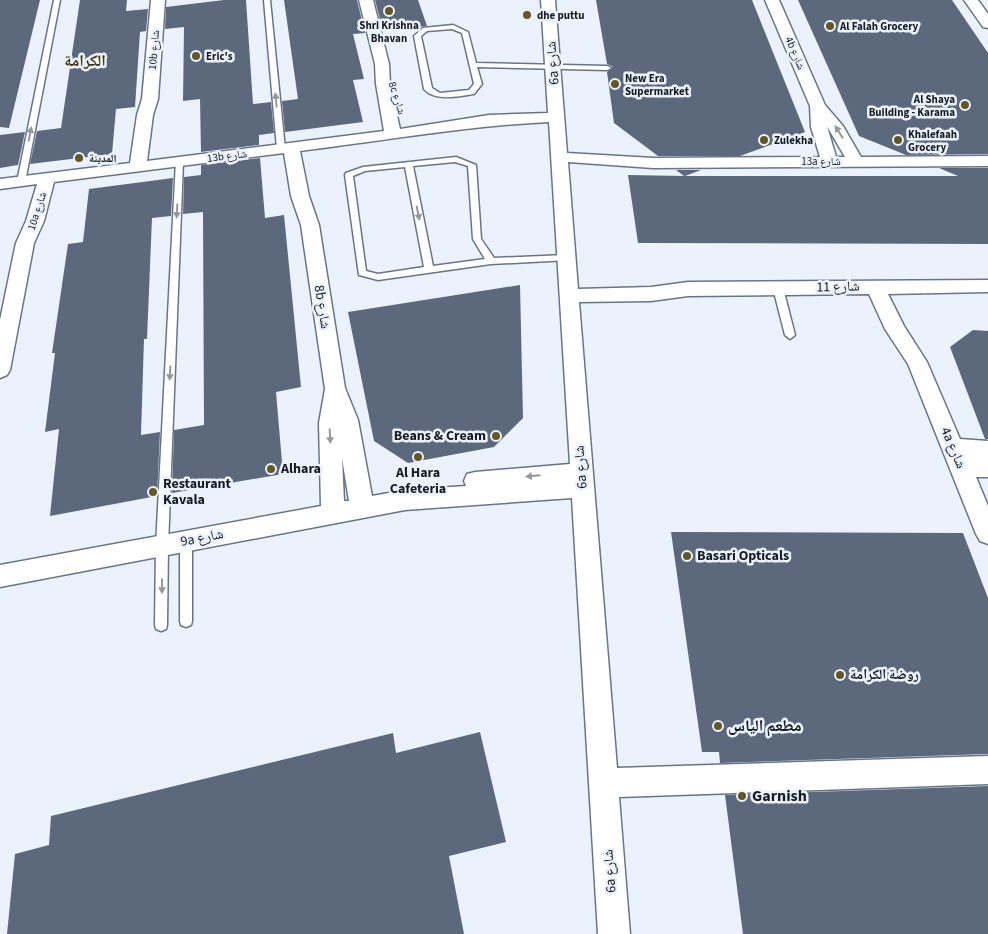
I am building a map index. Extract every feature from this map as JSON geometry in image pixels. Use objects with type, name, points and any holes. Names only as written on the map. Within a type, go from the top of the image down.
[{"type":"street","name":"10b شارع","points":[[138,167],[145,115],[150,99],[158,0]]},
{"type":"street","name":"8c شارع","points":[[366,0],[382,64],[384,84],[400,134]]},
{"type":"street","name":"6a شارع","points":[[548,0],[614,934]]},
{"type":"street","name":"4b شارع","points":[[772,0],[818,106],[835,126],[855,161]]},
{"type":"street","points":[[971,0],[988,24]]},
{"type":"street","name":"10b شارع","points":[[150,99],[154,121],[155,165]]},
{"type":"street","name":"4b شارع","points":[[818,106],[819,127],[829,161]]},
{"type":"street","name":"13b شارع","points":[[0,184],[454,127],[557,122]]},
{"type":"street","name":"8b شارع","points":[[293,147],[303,205],[310,225],[335,388],[347,420],[362,508]]},
{"type":"street","name":"13a شارع","points":[[560,162],[619,167],[653,163],[988,161]]},
{"type":"street","name":"10a شارع","points":[[0,370],[25,243],[35,221],[47,179]]},
{"type":"street","name":"10a شارع","points":[[25,181],[25,243]]},
{"type":"street","name":"شارع 11","points":[[568,278],[651,294],[688,289],[988,286]]},
{"type":"street","name":"4a شارع","points":[[885,287],[895,329],[917,362],[988,534]]},
{"type":"street","name":"8b شارع","points":[[333,514],[330,423],[335,388]]},
{"type":"street","points":[[957,458],[988,450]]},
{"type":"street","points":[[957,458],[988,468]]},
{"type":"street","name":"9a شارع","points":[[0,576],[405,500],[582,480]]},
{"type":"street","points":[[604,783],[988,770]]},
{"type":"lane","points":[[25,181],[57,0]]},
{"type":"lane","points":[[267,0],[293,147]]},
{"type":"lane","points":[[453,27],[463,29],[474,65],[478,84],[475,90],[465,93],[432,93],[428,89],[418,33],[430,28],[453,27]]},
{"type":"lane","points":[[474,65],[607,68]]},
{"type":"lane","points":[[490,261],[477,239],[472,165],[468,162],[456,159],[363,169],[349,175],[362,273],[372,277],[490,261],[568,278]]},
{"type":"lane","points":[[161,625],[162,546],[179,162]]},
{"type":"lane","points":[[409,165],[429,269]]},
{"type":"lane","points":[[778,288],[790,335]]},
{"type":"lane","points":[[186,541],[186,621]]},
{"type":"building","points":[[0,0],[40,0],[9,128],[0,127]]},
{"type":"building","points":[[80,0],[127,0],[126,11],[148,9],[146,31],[140,32],[135,107],[116,109],[112,154],[30,164],[37,131],[61,128]]},
{"type":"building","points":[[224,0],[246,0],[253,104],[271,102],[274,133],[259,135],[259,145],[201,152],[200,99],[183,101],[184,27],[165,29],[166,7]]},
{"type":"building","points":[[284,0],[357,0],[365,33],[353,34],[364,79],[353,80],[363,122],[285,132],[282,101],[298,99]]},
{"type":"building","points":[[375,0],[418,0],[427,26],[383,31]]},
{"type":"building","points":[[596,0],[752,0],[805,132],[740,156],[658,156],[614,123],[607,72],[613,67],[607,64]]},
{"type":"building","points":[[798,0],[952,0],[988,53],[988,154],[906,155],[859,136]]},
{"type":"building","points":[[25,132],[18,165],[0,168],[0,135]]},
{"type":"building","points":[[260,158],[265,218],[284,215],[301,387],[276,392],[283,474],[172,493],[174,430],[204,425],[203,212],[183,214],[184,177],[201,175],[201,165]]},
{"type":"building","points":[[939,168],[988,168],[988,244],[638,243],[628,175],[684,176],[676,170],[701,170],[685,176],[958,176]]},
{"type":"building","points":[[173,178],[171,216],[152,218],[147,339],[144,339],[141,435],[160,432],[157,496],[50,516],[59,429],[45,432],[55,353],[52,353],[68,244],[83,242],[89,189]]},
{"type":"building","points":[[520,285],[523,418],[494,447],[408,463],[374,441],[348,312]]},
{"type":"building","points":[[973,330],[988,331],[988,439],[985,439],[950,347]]},
{"type":"building","name":"روضة الكرامة","points":[[671,532],[963,533],[988,598],[988,754],[720,763],[719,752],[702,752]]},
{"type":"building","points":[[480,732],[506,842],[449,856],[464,934],[7,934],[15,854],[49,845],[51,816],[393,733],[396,753]]},
{"type":"building","points":[[988,786],[988,934],[743,934],[725,795]]},
{"type":"place","name":"Shri Krishna Bhavan","points":[[389,11]]},
{"type":"place","name":"dhe puttu","points":[[527,15]]},
{"type":"place","name":"Al Falah Grocery","points":[[830,26]]},
{"type":"place","name":"Eric's","points":[[196,56]]},
{"type":"place","name":"New Era Supermarket","points":[[615,84]]},
{"type":"place","name":"Al Shaya Building - Karama","points":[[965,105]]},
{"type":"place","name":"Zulekha","points":[[764,140]]},
{"type":"place","name":"Khalefaah Grocery","points":[[898,140]]},
{"type":"place","name":"المدينة","points":[[79,158]]},
{"type":"place","name":"Beans & Cream","points":[[496,436]]},
{"type":"place","name":"Al Hara Cafeteria","points":[[418,457]]},
{"type":"place","name":"Alhara","points":[[271,469]]},
{"type":"place","name":"Restaurant Kavala","points":[[153,492]]},
{"type":"place","name":"Basari Opticals","points":[[687,556]]},
{"type":"place","name":"روضة الكرامة","points":[[840,675]]},
{"type":"place","name":"مطعم الياس","points":[[718,726]]},
{"type":"place","name":"Garnish","points":[[742,796]]},
{"type":"district","name":"الكرامة","points":[[85,61]]}]
